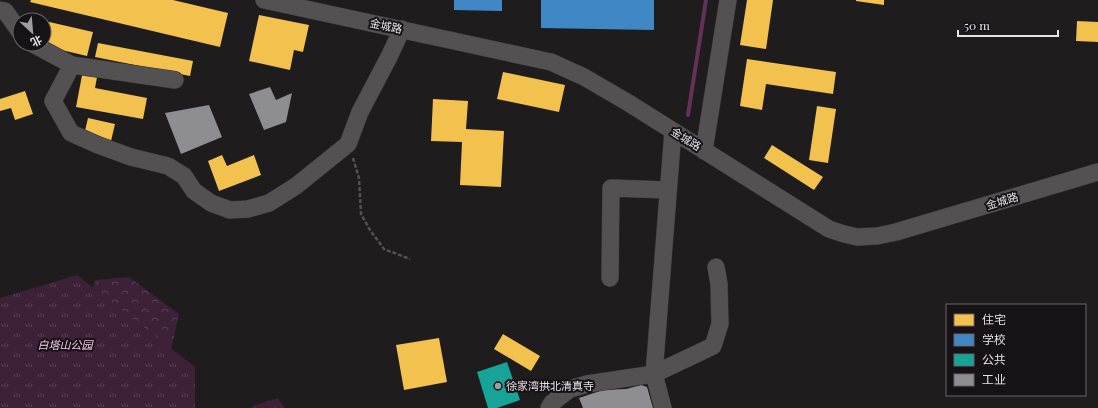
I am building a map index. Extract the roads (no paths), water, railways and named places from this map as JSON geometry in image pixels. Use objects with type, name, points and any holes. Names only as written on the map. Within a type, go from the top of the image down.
[{"type":"street","name":"金城路","points":[[264,0],[551,62],[584,77],[628,102],[829,229],[857,237],[877,236],[912,228],[1098,172]]},
{"type":"street","points":[[704,151],[728,0]]},
{"type":"street","points":[[0,10],[5,11],[12,21]]},
{"type":"street","points":[[72,65],[53,101],[71,133],[131,157],[168,166],[184,176],[194,191],[211,204],[230,210],[248,209],[269,203],[296,186],[348,144],[360,112],[402,29]]},
{"type":"street","points":[[48,52],[72,65],[175,80]]},
{"type":"street","points":[[663,408],[654,374],[673,131]]},
{"type":"street","points":[[610,278],[611,188],[668,190]]},
{"type":"street","points":[[549,408],[552,403],[570,389],[587,384],[654,374],[713,346],[720,324],[719,284],[716,267]]},
{"type":"waterway","points":[[688,115],[706,0]]},
{"type":"place","name":"徐家湾拱北清真寺","points":[[498,386]]},
{"type":"park label","name":"白塔山公园","points":[[65,345]]}]
